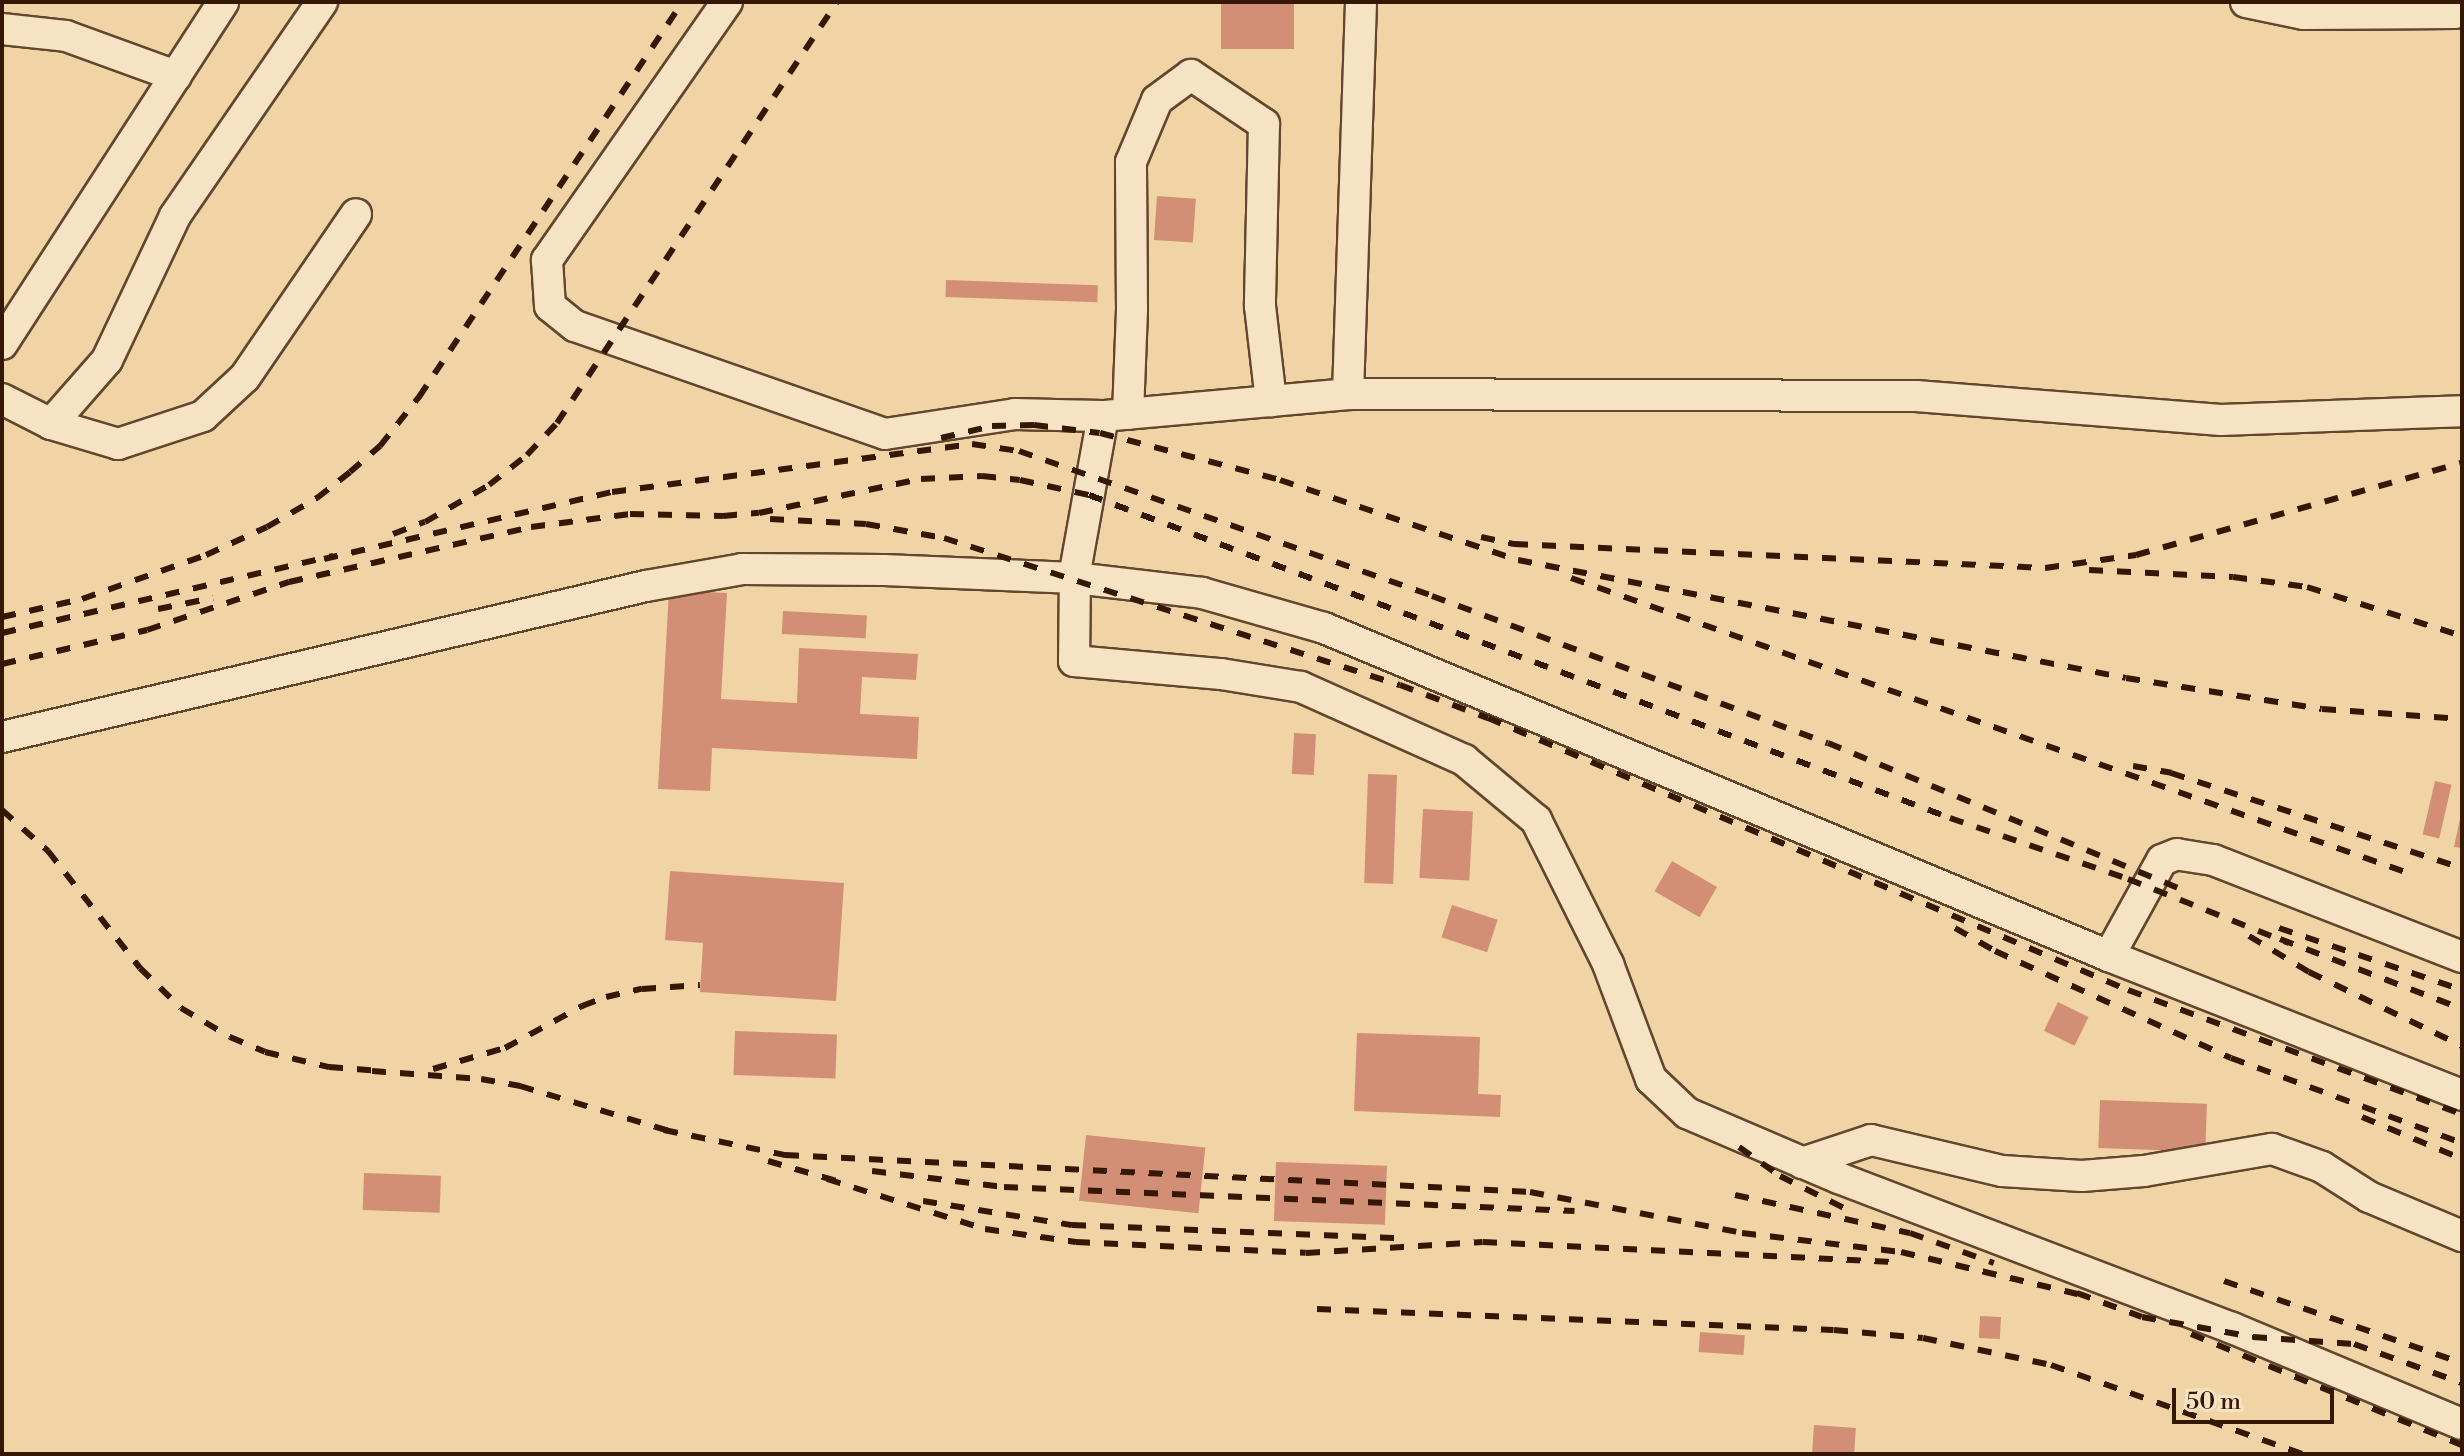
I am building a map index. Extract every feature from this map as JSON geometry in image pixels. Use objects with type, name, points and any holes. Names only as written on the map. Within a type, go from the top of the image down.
[{"type":"lane","points":[[5,334],[223,2]]},
{"type":"lane","points":[[51,424],[107,360],[175,216],[322,2]]},
{"type":"lane","points":[[727,2],[547,260],[550,306],[575,326],[885,434],[1015,414],[1115,415],[1348,394],[1916,396],[2221,420],[2462,411]]},
{"type":"lane","points":[[1348,394],[1361,2]]},
{"type":"lane","points":[[2246,2],[2304,14],[2456,11]]},
{"type":"lane","points":[[2,29],[66,36],[176,76]]},
{"type":"lane","points":[[1271,401],[1260,306],[1264,124],[1191,75],[1157,100],[1131,162],[1132,309],[1115,415],[1075,578],[1074,661],[1221,674],[1301,687],[1464,760],[1536,820],[1608,964],[1651,1079],[1687,1113],[1802,1163],[2232,1328],[2462,1424]]},
{"type":"lane","points":[[2,399],[51,424],[118,444],[203,416],[245,377],[356,214]]},
{"type":"lane","points":[[2,737],[646,586],[742,569],[884,570],[1075,578],[1202,593],[1324,628],[2109,956],[2462,1095]]},
{"type":"lane","points":[[2109,956],[2162,860],[2177,854],[2213,860],[2462,957]]},
{"type":"lane","points":[[1802,1163],[1871,1140],[2002,1171],[2082,1176],[2144,1171],[2272,1149],[2322,1167],[2369,1197],[2462,1236]]},
{"type":"building","points":[[1221,2],[1294,2],[1294,49],[1221,49]]},
{"type":"building","points":[[1157,196],[1196,199],[1193,243],[1154,240]]},
{"type":"building","points":[[946,280],[1098,285],[1097,302],[945,297]]},
{"type":"building","points":[[669,590],[727,593],[721,699],[797,703],[799,648],[918,654],[916,680],[862,677],[860,714],[919,717],[917,759],[712,748],[710,791],[658,789]]},
{"type":"building","points":[[783,611],[867,615],[866,638],[782,634]]},
{"type":"building","points":[[1294,733],[1316,734],[1314,775],[1292,774]]},
{"type":"building","points":[[1368,774],[1397,775],[1393,884],[1364,883]]},
{"type":"building","points":[[2435,781],[2452,785],[2439,838],[2423,835]]},
{"type":"building","points":[[1423,809],[1473,812],[1469,881],[1419,878]]},
{"type":"building","points":[[2462,815],[2462,848],[2454,847]]},
{"type":"building","points":[[1672,861],[1717,887],[1700,917],[1654,891]]},
{"type":"building","points":[[670,871],[844,883],[836,1001],[700,992],[703,943],[665,940]]},
{"type":"building","points":[[1452,905],[1498,920],[1487,952],[1441,937]]},
{"type":"building","points":[[2058,1002],[2089,1017],[2075,1046],[2044,1031]]},
{"type":"building","points":[[735,1031],[837,1035],[835,1079],[733,1075]]},
{"type":"building","points":[[1357,1033],[1480,1037],[1478,1094],[1501,1095],[1500,1117],[1354,1111]]},
{"type":"building","points":[[2100,1100],[2207,1104],[2205,1152],[2098,1148]]},
{"type":"building","points":[[1086,1135],[1205,1148],[1198,1213],[1079,1201]]},
{"type":"building","points":[[1276,1162],[1387,1166],[1385,1225],[1274,1221]]},
{"type":"building","points":[[364,1173],[441,1176],[440,1213],[363,1210]]},
{"type":"building","points":[[1980,1316],[2001,1317],[2000,1339],[1979,1338]]},
{"type":"building","points":[[1700,1332],[1745,1335],[1743,1355],[1699,1352]]},
{"type":"building","points":[[1814,1425],[1856,1428],[1854,1454],[1812,1454]]},
{"type":"railway","points":[[2,617],[82,599],[206,555],[267,527],[317,498],[380,446],[419,397],[682,2]]},
{"type":"railway","points":[[393,534],[425,522],[489,485],[527,455],[557,423],[837,2]]},
{"type":"railway","points":[[941,438],[992,426],[1034,425],[1100,433],[1280,480],[1518,560],[2126,678],[2322,709],[2462,719]]},
{"type":"railway","points":[[324,559],[612,492],[972,444],[1019,451],[1432,596],[1828,743],[2180,889]]},
{"type":"railway","points":[[1481,537],[1514,544],[2045,568],[2136,555],[2462,463]]},
{"type":"railway","points":[[2,664],[147,630],[289,582],[531,527],[630,514],[723,516],[759,513],[921,479],[982,476],[1020,480],[1089,495],[1950,818],[2128,879],[2289,943]]},
{"type":"railway","points":[[770,519],[866,524],[944,538],[1400,685],[1488,718],[2128,990],[2462,1114]]},
{"type":"railway","points":[[2,633],[333,556]]},
{"type":"railway","points":[[2089,570],[2233,577],[2307,587],[2462,636]]},
{"type":"railway","points":[[1571,578],[2414,875]]},
{"type":"railway","points":[[158,609],[213,598]]},
{"type":"railway","points":[[2133,766],[2171,773],[2462,868]]},
{"type":"railway","points":[[2,810],[48,851],[140,968],[181,1008],[230,1037],[265,1052],[329,1067],[381,1071]]},
{"type":"railway","points":[[1955,928],[1995,951],[2231,1058],[2462,1143]]},
{"type":"railway","points":[[2279,928],[2462,990]]},
{"type":"railway","points":[[2249,936],[2309,972],[2462,1046]]},
{"type":"railway","points":[[2280,939],[2462,1009]]},
{"type":"railway","points":[[433,1069],[505,1048],[582,1006],[606,997],[642,989],[700,985]]},
{"type":"railway","points":[[372,1071],[481,1079],[520,1086],[672,1132]]},
{"type":"railway","points":[[2362,1117],[2462,1159]]},
{"type":"railway","points":[[664,1130],[785,1155],[1530,1192],[1742,1233],[1901,1252],[2086,1296]]},
{"type":"railway","points":[[1739,1147],[1780,1176],[1850,1211]]},
{"type":"railway","points":[[768,1161],[837,1181]]},
{"type":"railway","points":[[872,1171],[1004,1187],[1574,1211]]},
{"type":"railway","points":[[827,1179],[985,1229],[1076,1242],[1306,1253],[1483,1242],[1893,1262]]},
{"type":"railway","points":[[1735,1195],[1910,1233],[1994,1263]]},
{"type":"railway","points":[[923,1201],[1072,1225],[1400,1238]]},
{"type":"railway","points":[[2224,1281],[2462,1363]]},
{"type":"railway","points":[[2077,1293],[2142,1317],[2253,1337],[2354,1344],[2462,1383]]},
{"type":"railway","points":[[1317,1309],[1834,1330],[1923,1338],[2051,1365],[2302,1454]]},
{"type":"railway","points":[[2191,1334],[2462,1445]]}]
